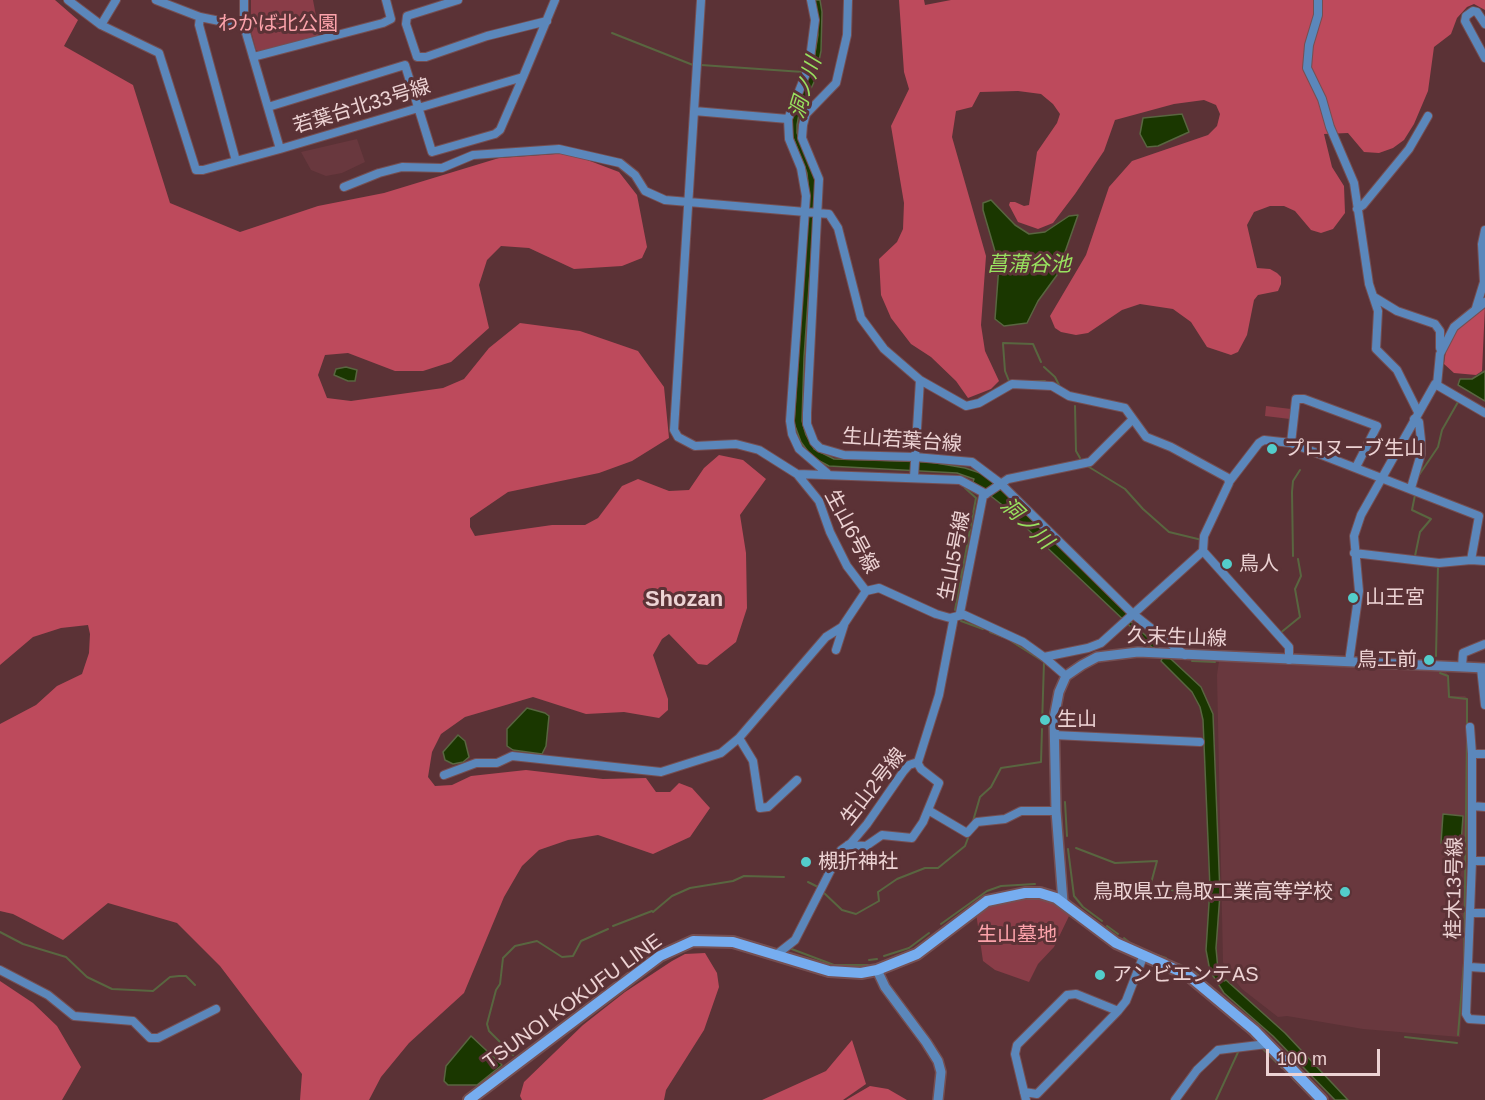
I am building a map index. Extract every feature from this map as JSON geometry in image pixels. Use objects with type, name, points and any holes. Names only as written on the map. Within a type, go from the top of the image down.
[{"type":"main road","name":"TSUNOI KOKUFU LINE","points":[[469,1100],[660,956],[693,941],[720,940],[829,971],[861,973],[878,970],[917,954],[987,901],[1025,892],[1040,893],[1064,902],[1116,943],[1143,957],[1188,975],[1267,1044],[1322,1100]]},
{"type":"street","points":[[68,0],[101,25],[159,53],[196,170],[280,149]]},
{"type":"street","points":[[101,25],[116,0]]},
{"type":"street","points":[[156,0],[200,17],[244,26]]},
{"type":"street","name":"若葉台北33号線","points":[[244,0],[244,26],[280,149],[523,77]]},
{"type":"street","points":[[253,57],[383,23],[391,19],[386,0]]},
{"type":"street","points":[[458,0],[406,16],[406,24],[417,57],[426,57],[487,36],[547,21]]},
{"type":"street","points":[[268,107],[405,64],[432,152],[495,134],[500,130],[555,0]]},
{"type":"street","points":[[701,0],[674,430],[678,437],[694,446],[736,444],[759,450],[797,474]]},
{"type":"street","points":[[811,0],[814,20],[809,66],[788,119],[789,139],[805,183],[790,420],[792,434],[799,449],[827,473]]},
{"type":"street","points":[[818,212],[819,179],[802,138],[803,125],[806,114],[836,83],[847,35],[848,0]]},
{"type":"street","points":[[1318,0],[1318,15],[1309,45],[1307,68],[1351,171],[1367,275],[1378,311],[1376,349],[1397,370],[1419,422],[1421,454],[1411,488]]},
{"type":"street","points":[[1485,24],[1477,12],[1473,11],[1466,16],[1465,21],[1485,58]]},
{"type":"street","points":[[200,17],[199,24],[236,161]]},
{"type":"street","points":[[694,111],[788,119]]},
{"type":"street","points":[[1357,209],[1363,205],[1409,148],[1428,116]]},
{"type":"street","points":[[344,187],[379,172],[402,167],[442,168],[473,154],[559,149],[620,163],[635,175],[645,191],[665,200],[688,204],[829,214],[838,228],[861,318],[884,349],[920,380],[966,406],[979,403],[1012,384],[1052,386],[1069,396],[1125,408],[1146,437],[1171,447],[1228,478],[1229,482]]},
{"type":"street","name":"生山若葉台線","points":[[818,212],[807,413],[809,433],[820,448],[832,453],[915,456],[972,462],[1000,483],[1133,614],[1185,655]]},
{"type":"street","points":[[1476,308],[1484,282],[1482,244],[1485,230]]},
{"type":"street","points":[[1349,662],[1358,599],[1354,536],[1361,515],[1416,415],[1437,385],[1441,353],[1441,335],[1435,324],[1397,310],[1373,296]]},
{"type":"street","points":[[1441,353],[1454,327],[1485,302]]},
{"type":"street","points":[[914,477],[920,380]]},
{"type":"street","points":[[1437,385],[1485,413]]},
{"type":"street","points":[[1291,443],[1296,399],[1304,399],[1377,426],[1356,467]]},
{"type":"street","name":"生山5号線","points":[[1066,676],[1023,642],[958,616],[980,508],[986,494],[1008,479],[1090,462],[1133,419]]},
{"type":"street","points":[[1044,657],[1101,643],[1203,551],[1204,536],[1229,482],[1263,440],[1291,443],[1383,476],[1479,516],[1471,560]]},
{"type":"street","name":"生山6号線","points":[[797,474],[827,473],[960,480],[986,494]]},
{"type":"street","name":"生山6号線","points":[[797,474],[819,501],[838,549],[857,582],[866,591],[879,588],[936,614],[958,616]]},
{"type":"street","points":[[1203,551],[1289,647],[1289,660]]},
{"type":"street","points":[[1354,553],[1439,563],[1485,561]]},
{"type":"street","points":[[836,650],[844,624],[866,591]]},
{"type":"street","name":"生山2号線","points":[[776,955],[795,940],[841,850],[867,824],[890,786],[909,765],[917,762],[939,695],[958,616]]},
{"type":"street","points":[[444,775],[476,763],[497,763],[512,756],[661,772],[721,753],[739,738],[826,637],[844,624]]},
{"type":"street","points":[[1462,667],[1463,653],[1485,644]]},
{"type":"street","name":"久末生山線","points":[[1066,676],[1097,657],[1138,652],[1483,668]]},
{"type":"street","points":[[1483,668],[1485,705]]},
{"type":"street","points":[[1064,902],[1056,811],[1054,735],[1059,692],[1066,676]]},
{"type":"street","name":"桂木13号線","points":[[1470,727],[1472,861],[1470,967],[1466,1014],[1469,1019],[1485,1020]]},
{"type":"street","points":[[1054,735],[1200,742]]},
{"type":"street","points":[[739,738],[753,761],[760,808],[768,807],[797,780]]},
{"type":"street","points":[[1472,753],[1485,754]]},
{"type":"street","points":[[848,845],[866,846],[882,835],[912,838],[928,810],[939,783],[921,769],[917,762]]},
{"type":"street","points":[[1472,806],[1485,807]]},
{"type":"street","points":[[928,810],[967,834],[976,822],[1005,819],[1021,811],[1056,811]]},
{"type":"street","points":[[1472,861],[1485,861]]},
{"type":"street","points":[[1471,913],[1485,913]]},
{"type":"street","points":[[1118,1011],[1076,994],[1067,995],[1015,1049],[1025,1096],[1037,1094],[1118,1011],[1126,1001],[1143,957]]},
{"type":"street","points":[[1470,967],[1485,968]]},
{"type":"street","points":[[0,970],[48,994],[74,1016],[133,1021],[150,1038],[158,1038],[216,1009]]},
{"type":"street","points":[[878,970],[885,987],[927,1042],[938,1061],[941,1072],[939,1099]]},
{"type":"street","points":[[1175,1100],[1197,1070],[1218,1050],[1267,1044]]},
{"type":"shaded area","points":[[0,0],[55,0],[78,20],[64,46],[133,85],[170,203],[240,232],[318,206],[384,193],[499,158],[569,153],[619,172],[637,195],[647,247],[642,258],[622,266],[574,269],[529,248],[501,246],[487,260],[479,285],[489,328],[451,362],[423,371],[395,371],[348,353],[325,355],[318,375],[327,398],[351,401],[443,388],[464,379],[489,348],[520,323],[580,331],[638,351],[664,387],[669,438],[632,461],[599,473],[508,492],[470,518],[470,527],[475,536],[552,525],[585,525],[598,518],[622,486],[638,479],[669,491],[689,490],[704,468],[719,455],[743,460],[766,479],[740,515],[746,553],[747,608],[736,642],[707,665],[698,664],[669,634],[662,639],[653,655],[668,699],[668,710],[659,718],[624,712],[586,714],[533,697],[465,717],[441,734],[432,752],[428,777],[435,786],[452,785],[471,776],[526,770],[603,779],[646,778],[656,792],[670,792],[679,783],[692,788],[710,808],[690,837],[653,854],[598,835],[568,840],[539,850],[522,866],[504,897],[464,993],[409,1043],[381,1077],[369,1100],[300,1100],[302,1074],[220,966],[177,923],[108,903],[63,940],[13,914],[0,911],[0,724],[36,705],[57,686],[82,674],[89,653],[90,634],[88,625],[61,628],[33,637],[0,665]]},
{"type":"shaded area","points":[[899,0],[924,0],[925,5],[951,0],[1485,0],[1485,10],[1474,4],[1467,7],[1457,18],[1451,34],[1434,47],[1428,91],[1414,124],[1404,140],[1393,148],[1379,153],[1364,152],[1348,133],[1324,134],[1332,167],[1344,186],[1345,213],[1333,229],[1321,233],[1311,230],[1295,211],[1284,206],[1270,206],[1254,212],[1247,225],[1257,268],[1270,269],[1277,273],[1281,277],[1281,284],[1278,291],[1258,295],[1254,300],[1247,335],[1238,352],[1231,355],[1207,347],[1191,322],[1173,309],[1140,304],[1122,310],[1088,333],[1076,335],[1061,332],[1055,328],[1050,316],[1086,255],[1109,187],[1132,161],[1208,135],[1217,126],[1220,114],[1216,105],[1204,100],[1174,104],[1115,120],[1104,151],[1075,194],[1053,223],[1038,229],[1018,222],[1009,205],[1010,202],[1015,202],[1024,206],[1029,205],[1037,152],[1057,123],[1060,114],[1053,104],[1041,94],[1018,91],[980,92],[972,107],[956,111],[952,137],[986,256],[981,325],[985,351],[999,381],[991,389],[968,398],[956,381],[931,357],[911,344],[891,318],[881,295],[879,259],[897,242],[903,229],[904,203],[891,126],[909,89],[904,72]]},
{"type":"shaded area","points":[[357,139],[365,162],[342,173],[326,176],[311,170],[301,152]]},
{"type":"shaded area","points":[[1485,306],[1482,371],[1476,375],[1454,373],[1444,364],[1447,343],[1457,324]]},
{"type":"shaded area","name":"鳥取県立鳥取工業高等学校","points":[[1219,661],[1446,672],[1450,696],[1465,696],[1468,699],[1466,961],[1460,1037],[1363,1029],[1287,1016],[1278,1017],[1242,989],[1227,971],[1223,962],[1217,675]]},
{"type":"shaded area","points":[[705,953],[717,973],[719,987],[704,1030],[666,1090],[664,1100],[522,1100],[520,1096],[524,1082],[583,1025],[625,992],[672,961],[685,954]]},
{"type":"shaded area","points":[[0,981],[33,1003],[57,1026],[81,1067],[62,1100],[0,1100]]},
{"type":"shaded area","points":[[852,1040],[866,1084],[843,1100],[762,1100],[826,1071]]},
{"type":"shaded area","points":[[870,1086],[888,1089],[907,1100],[846,1100]]},
{"type":"green space","name":"わかば北公園","points":[[251,0],[313,0],[320,37],[260,52],[256,50],[251,31]]},
{"type":"green space","points":[[1266,406],[1291,409],[1290,419],[1265,416]]},
{"type":"green space","name":"生山墓地","points":[[1031,895],[1053,901],[1070,914],[1054,947],[1038,964],[1029,982],[995,970],[983,961],[976,913],[999,901]]},
{"type":"water","name":"洞ノ川","points":[[814,0],[820,0],[822,12],[821,51],[815,80],[799,114],[797,125],[797,133],[815,176],[816,187],[804,357],[802,421],[806,435],[814,449],[834,459],[930,462],[965,468],[986,475],[1129,615],[1130,621],[1201,687],[1213,714],[1220,894],[1216,948],[1218,970],[1224,981],[1226,980],[1285,1033],[1348,1100],[1335,1100],[1273,1036],[1224,993],[1210,971],[1206,950],[1210,888],[1203,720],[1200,707],[1192,692],[1161,661],[1162,659],[1148,643],[1001,504],[973,482],[974,479],[957,473],[829,466],[812,457],[801,442],[794,423],[809,194],[807,173],[792,135],[790,121],[813,65],[818,35]]},
{"type":"water","points":[[1182,114],[1189,132],[1158,146],[1147,147],[1140,134],[1143,118]]},
{"type":"water","name":"菖蒲谷池","points":[[991,200],[1015,225],[1029,234],[1045,232],[1069,216],[1078,215],[1057,275],[1038,301],[1027,323],[1004,326],[995,319],[999,265],[983,210],[983,203]]},
{"type":"water","points":[[346,367],[357,370],[355,381],[348,381],[334,375],[336,369]]},
{"type":"water","points":[[1485,371],[1485,401],[1458,385],[1460,379],[1472,379]]},
{"type":"water","points":[[527,708],[549,716],[546,746],[542,754],[513,750],[507,746],[507,729]]},
{"type":"water","points":[[458,735],[465,741],[469,757],[463,762],[453,764],[445,760],[443,752]]},
{"type":"water","points":[[1443,814],[1463,816],[1461,844],[1441,843]]},
{"type":"water","points":[[471,1036],[502,1065],[477,1085],[448,1085],[444,1081],[446,1066]]},
{"type":"waterway","points":[[612,33],[693,65]]},
{"type":"waterway","name":"洞ノ川","points":[[701,65],[803,72]]},
{"type":"waterway","points":[[1003,343],[1033,344],[1041,362]]},
{"type":"waterway","points":[[1003,344],[1005,371],[1009,381],[1045,381]]},
{"type":"waterway","points":[[1044,367],[1055,377],[1059,385]]},
{"type":"waterway","points":[[1417,478],[1438,447],[1442,430],[1458,402]]},
{"type":"waterway","points":[[1075,406],[1076,451],[1080,458]]},
{"type":"waterway","points":[[1089,467],[1125,489],[1169,532],[1202,540]]},
{"type":"waterway","points":[[1293,556],[1292,492],[1293,481],[1300,470]]},
{"type":"waterway","points":[[955,610],[976,498],[965,488]]},
{"type":"waterway","points":[[1415,495],[1412,510],[1431,519],[1420,532],[1415,556]]},
{"type":"waterway","points":[[1279,634],[1300,617],[1295,589],[1301,576],[1298,559]]},
{"type":"waterway","points":[[1436,656],[1438,566]]},
{"type":"waterway","points":[[1143,610],[1157,598]]},
{"type":"waterway","points":[[961,621],[983,629]]},
{"type":"waterway","points":[[990,632],[1003,637]]},
{"type":"waterway","points":[[1011,641],[1044,662],[1042,725]]},
{"type":"waterway","points":[[1192,661],[1215,662]]},
{"type":"waterway","points":[[1440,673],[1448,676],[1449,697],[1467,699],[1467,728]]},
{"type":"waterway","points":[[973,821],[980,797],[991,787],[1001,768],[1041,762],[1042,729]]},
{"type":"waterway","points":[[1458,1035],[1464,962],[1467,736]]},
{"type":"waterway","points":[[1065,802],[1067,836]]},
{"type":"waterway","points":[[823,892],[842,910],[856,914],[879,901],[878,892],[897,879],[925,868],[938,868],[965,846],[968,838]]},
{"type":"waterway","points":[[1076,848],[1115,863],[1157,861],[1150,887],[1185,892],[1203,902]]},
{"type":"waterway","points":[[1068,849],[1074,896],[1083,907],[1102,921]]},
{"type":"waterway","points":[[653,912],[672,896],[690,888],[733,881],[744,876],[784,877]]},
{"type":"waterway","points":[[808,882],[818,887]]},
{"type":"waterway","points":[[941,924],[987,891],[1001,886],[1035,884]]},
{"type":"waterway","points":[[613,926],[652,911]]},
{"type":"waterway","points":[[1107,926],[1118,934]]},
{"type":"waterway","points":[[513,1055],[489,1031],[487,1024],[496,990],[500,984],[503,958],[515,946],[537,941],[562,957],[573,956],[581,941],[608,929]]},
{"type":"waterway","points":[[0,932],[23,944],[66,957],[87,977],[112,989],[153,991],[170,977],[179,976],[186,976],[195,985]]},
{"type":"waterway","points":[[884,956],[909,948],[929,933]]},
{"type":"waterway","points":[[1124,938],[1134,946]]},
{"type":"waterway","points":[[789,948],[834,965],[868,965]]},
{"type":"waterway","points":[[1151,953],[1166,958]]},
{"type":"waterway","points":[[869,960],[877,959]]},
{"type":"waterway","points":[[1178,964],[1185,967]]},
{"type":"waterway","points":[[1195,972],[1203,979],[1205,973]]},
{"type":"waterway","points":[[1405,1037],[1457,1043]]},
{"type":"waterway","points":[[1262,1048],[1282,1068]]},
{"type":"waterway","points":[[1216,1100],[1239,1050]]},
{"type":"waterway","points":[[1293,1079],[1311,1096]]},
{"type":"place","name":"プロヌーブ生山","points":[[1272,449]]},
{"type":"place","name":"鳥人","points":[[1227,564]]},
{"type":"place","name":"山王宮","points":[[1353,598]]},
{"type":"place","name":"鳥工前","points":[[1429,660]]},
{"type":"place","name":"生山","points":[[1045,720]]},
{"type":"place","name":"槻折神社","points":[[806,862]]},
{"type":"place","name":"鳥取県立鳥取工業高等学校","points":[[1345,892]]},
{"type":"place","name":"アンビエンテAS","points":[[1100,975]]},
{"type":"district","name":"Shozan","points":[[684,600]]}]
